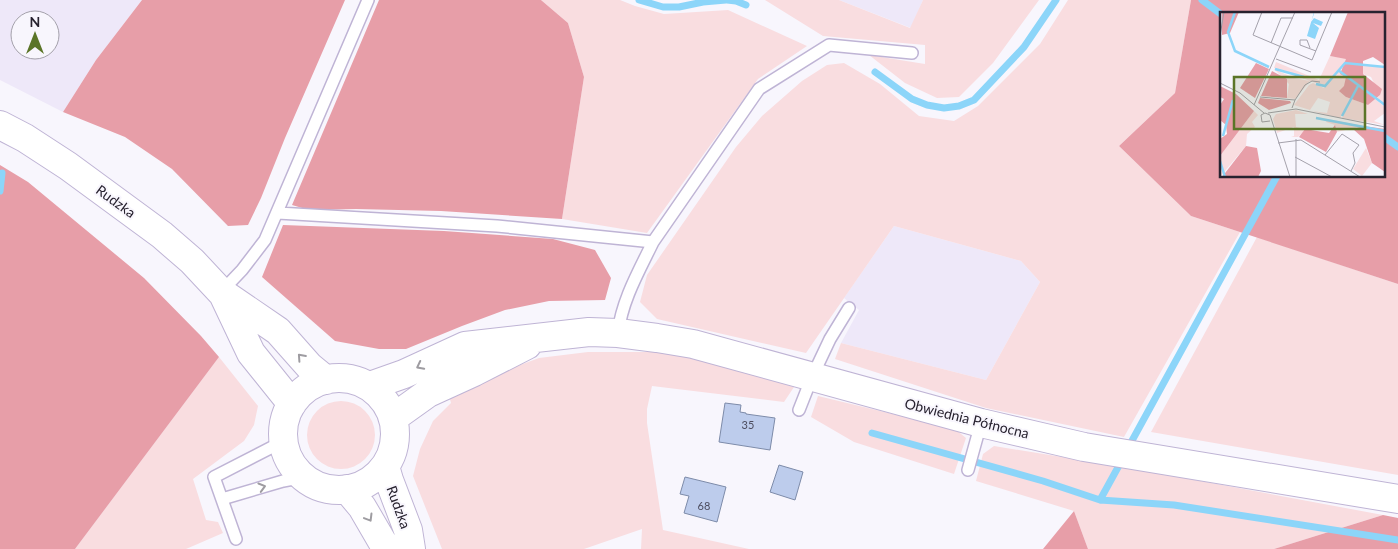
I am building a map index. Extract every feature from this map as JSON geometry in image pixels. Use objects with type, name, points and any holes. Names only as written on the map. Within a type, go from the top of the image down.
[{"type":"main road","name":"Rudzka","points":[[0,125],[25,138],[68,166],[162,235],[192,261],[221,292],[278,331],[309,366],[326,380]]},
{"type":"main road","name":"Rudzka","points":[[221,292],[251,353],[292,404]]},
{"type":"main road","name":"Obwiednia Północna","points":[[370,386],[404,374],[465,346],[589,332],[657,338],[693,344],[982,423],[1084,447],[1398,499]]},
{"type":"main road","name":"Obwiednia Północna","points":[[393,418],[428,393],[540,338]]},
{"type":"main road","points":[[335,378],[348,379],[370,386],[388,406],[393,418],[395,442],[385,466],[368,481],[347,489],[324,488],[304,477],[294,467],[284,441],[286,416],[292,404],[301,393],[313,385],[326,380],[335,378]]},
{"type":"main road","name":"Rudzka","points":[[385,466],[408,530],[411,549]]},
{"type":"main road","name":"Rudzka","points":[[347,489],[389,549]]},
{"type":"lane","points":[[221,292],[242,270],[265,240],[368,0]]},
{"type":"lane","points":[[618,334],[620,318],[629,293],[653,242],[759,89],[829,45],[912,53]]},
{"type":"lane","points":[[278,213],[497,226],[653,242]]},
{"type":"lane","points":[[799,410],[830,339],[849,308]]},
{"type":"lane","points":[[968,470],[982,423]]},
{"type":"lane","points":[[236,539],[214,477],[284,441]]},
{"type":"lane","points":[[222,499],[283,481],[304,477]]},
{"type":"shaded area","points":[[0,0],[142,0],[96,60],[63,112],[0,80]]},
{"type":"shaded area","points":[[142,0],[345,0],[248,225],[228,226],[172,169],[125,137],[63,112],[96,60]]},
{"type":"shaded area","points":[[379,0],[541,0],[568,23],[584,77],[562,219],[441,211],[309,210],[292,205]]},
{"type":"shaded area","points":[[541,0],[620,0],[664,14],[728,10],[807,46],[758,79],[647,233],[562,219],[584,77],[568,23]]},
{"type":"shaded area","points":[[765,0],[839,0],[910,28],[923,0],[1039,0],[993,63],[959,97],[937,98],[905,83],[869,55],[925,64],[925,45],[823,36]]},
{"type":"shaded area","points":[[839,0],[923,0],[911,28]]},
{"type":"shaded area","points":[[1068,0],[1191,0],[1175,93],[1119,146],[1191,216],[1240,232],[1124,437],[986,408],[835,359],[841,343],[986,380],[1040,282],[1021,261],[894,226],[806,353],[657,319],[640,302],[647,275],[736,147],[762,116],[802,81],[827,65],[844,63],[880,84],[919,116],[954,121],[978,106],[1040,44]]},
{"type":"shaded area","points":[[1191,0],[1398,0],[1398,284],[1191,216],[1119,146],[1175,93]]},
{"type":"shaded area","points":[[0,165],[28,182],[144,278],[219,357],[75,549],[0,549]]},
{"type":"shaded area","points":[[283,225],[444,231],[553,239],[595,250],[611,278],[605,300],[549,301],[505,310],[406,349],[379,349],[335,341],[262,277]]},
{"type":"shaded area","points":[[894,226],[1021,261],[1040,282],[986,380],[841,343],[859,310],[844,298]]},
{"type":"shaded area","points":[[1257,237],[1398,284],[1398,475],[1151,432]]},
{"type":"shaded area","points":[[588,352],[660,352],[726,365],[794,387],[784,402],[652,386],[647,409],[647,423],[663,530],[749,549],[641,549],[642,529],[584,549],[442,549],[413,476],[420,449],[433,421],[451,403],[448,392],[539,358]]},
{"type":"shaded area","points":[[219,357],[258,406],[254,425],[244,441],[193,479],[206,520],[218,522],[223,533],[186,549],[75,549]]},
{"type":"shaded area","points":[[818,396],[955,429],[966,438],[954,474],[854,442],[811,417]]},
{"type":"shaded area","points":[[348,401],[360,407],[369,416],[375,428],[373,448],[365,459],[348,469],[334,469],[317,459],[309,448],[307,428],[317,411],[328,403]]},
{"type":"shaded area","points":[[994,446],[1136,469],[1383,515],[1274,549],[1088,549],[1074,511],[976,481],[983,454]]},
{"type":"shaded area","points":[[1074,511],[1088,549],[1043,549]]},
{"type":"shaded area","points":[[1383,515],[1398,518],[1398,549],[1274,549]]},
{"type":"building","points":[[725,403],[741,405],[740,412],[746,414],[775,418],[770,450],[719,442]]},
{"type":"building","points":[[779,465],[803,472],[795,500],[770,492]]},
{"type":"building","points":[[685,477],[726,487],[717,522],[684,513],[689,496],[680,494]]},
{"type":"waterway","points":[[639,0],[663,7],[679,7],[726,0]]},
{"type":"waterway","points":[[727,0],[746,5]]},
{"type":"waterway","points":[[875,72],[912,99],[927,105],[944,108],[959,106],[974,100],[1024,47],[1056,0]]},
{"type":"waterway","points":[[1202,0],[1220,14]]},
{"type":"waterway","points":[[1386,138],[1398,147]]},
{"type":"waterway","points":[[0,191],[2,173]]},
{"type":"waterway","points":[[1128,448],[1276,178]]},
{"type":"waterway","points":[[872,433],[1043,481],[1100,500],[1174,505],[1398,540]]},
{"type":"waterway","points":[[1100,500],[1122,460]]}]
